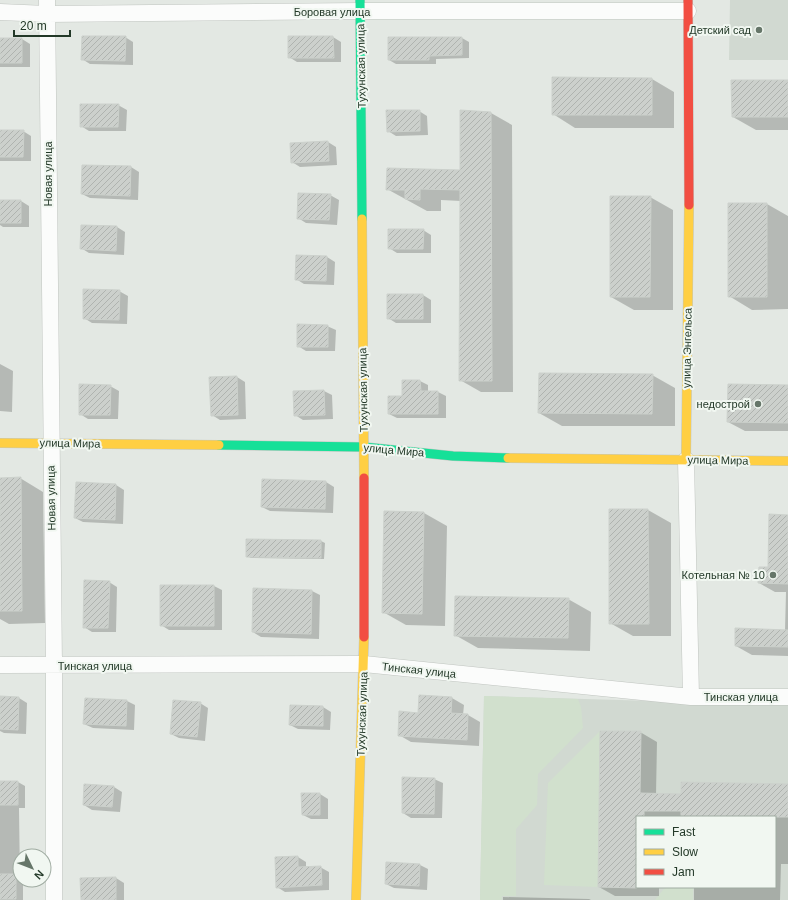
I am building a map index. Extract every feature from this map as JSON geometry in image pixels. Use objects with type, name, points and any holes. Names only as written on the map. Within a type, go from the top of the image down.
[{"type":"street","name":"Тухунская улица","points":[[356,900],[364,664],[364,447],[360,6]]},
{"type":"street","name":"Боровая улица","points":[[0,12],[47,7],[688,6]]},
{"type":"street","name":"улица Энгельса","points":[[688,6],[690,159],[686,460],[691,697]]},
{"type":"street","name":"Новая улица","points":[[47,7],[50,442],[54,666],[54,900]]},
{"type":"street","name":"улица Мира","points":[[0,443],[50,442],[364,447],[453,456],[522,459],[788,461]]},
{"type":"street","name":"Тинская улица","points":[[0,665],[364,664],[691,697],[788,697]]},
{"type":"shaded area","name":"Детский сад","points":[[730,0],[788,0],[788,60],[729,60]]},
{"type":"shaded area","points":[[484,696],[788,705],[788,900],[480,900]]},
{"type":"green space","points":[[484,696],[578,699],[581,707],[583,728],[538,774],[537,805],[516,829],[516,896],[502,896],[502,900],[480,900]]},
{"type":"green space","points":[[600,731],[598,887],[544,885],[548,783]]},
{"type":"green space","points":[[666,888],[693,888],[693,900],[655,900]]},
{"type":"building","points":[[82,36],[126,36],[125,61],[81,60]]},
{"type":"building","points":[[288,36],[333,36],[334,58],[288,58]]},
{"type":"building","points":[[388,37],[462,37],[462,55],[429,56],[429,60],[388,60]]},
{"type":"building","points":[[0,38],[22,38],[22,63],[0,63]]},
{"type":"building","points":[[552,77],[652,78],[652,115],[552,115]]},
{"type":"building","points":[[731,80],[788,80],[788,117],[732,117]]},
{"type":"building","points":[[80,104],[119,104],[118,127],[80,127]]},
{"type":"building","points":[[386,110],[420,110],[420,131],[387,132]]},
{"type":"building","points":[[460,110],[491,112],[492,381],[459,381],[460,190],[420,189],[420,200],[405,199],[405,190],[386,190],[387,168],[460,170]]},
{"type":"building","points":[[0,130],[24,130],[23,157],[0,157]]},
{"type":"building","points":[[328,141],[329,161],[291,163],[290,143]]},
{"type":"building","points":[[82,165],[131,166],[130,196],[81,194]]},
{"type":"building","points":[[298,193],[331,194],[329,220],[297,219]]},
{"type":"building","points":[[610,196],[651,196],[650,297],[610,297]]},
{"type":"building","points":[[0,200],[21,200],[21,223],[0,223]]},
{"type":"building","points":[[728,203],[767,203],[767,297],[728,297]]},
{"type":"building","points":[[81,225],[117,226],[116,251],[80,249]]},
{"type":"building","points":[[388,229],[424,229],[423,249],[388,249]]},
{"type":"building","points":[[296,255],[327,256],[326,281],[295,280]]},
{"type":"building","points":[[83,289],[120,290],[119,320],[83,319]]},
{"type":"building","points":[[387,294],[423,294],[423,319],[387,319]]},
{"type":"building","points":[[297,324],[328,325],[328,347],[297,347]]},
{"type":"building","points":[[539,373],[653,374],[652,414],[538,413]]},
{"type":"building","points":[[237,376],[238,415],[211,416],[209,377]]},
{"type":"building","points":[[402,380],[420,380],[421,391],[438,391],[438,414],[388,414],[388,396],[402,396]]},
{"type":"building","points":[[79,384],[111,385],[110,415],[79,415]]},
{"type":"building","name":"недострой","points":[[728,384],[788,385],[788,423],[727,422]]},
{"type":"building","points":[[324,390],[325,415],[294,416],[293,391]]},
{"type":"building","points":[[21,477],[22,611],[0,611],[0,478]]},
{"type":"building","points":[[262,479],[326,481],[325,509],[261,507]]},
{"type":"building","points":[[76,482],[116,484],[115,520],[74,518]]},
{"type":"building","points":[[609,509],[648,509],[649,624],[609,624]]},
{"type":"building","points":[[384,511],[424,512],[422,614],[382,613]]},
{"type":"building","points":[[769,514],[788,515],[788,584],[758,583],[759,567],[768,567]]},
{"type":"building","points":[[246,539],[321,540],[321,558],[246,557]]},
{"type":"building","points":[[84,580],[110,581],[108,628],[83,628]]},
{"type":"building","points":[[160,585],[214,585],[214,626],[160,626]]},
{"type":"building","points":[[253,588],[312,590],[311,634],[252,632]]},
{"type":"building","points":[[455,596],[569,598],[568,638],[454,636]]},
{"type":"building","points":[[735,628],[788,630],[788,647],[735,646]]},
{"type":"building","points":[[419,695],[452,697],[451,713],[468,714],[467,740],[398,736],[399,711],[418,713]]},
{"type":"building","points":[[0,696],[19,697],[18,730],[0,729]]},
{"type":"building","points":[[85,698],[127,700],[126,726],[83,724]]},
{"type":"building","points":[[173,700],[201,702],[197,737],[170,734]]},
{"type":"building","points":[[290,705],[323,706],[323,726],[289,725]]},
{"type":"building","points":[[600,731],[641,731],[640,793],[681,794],[681,782],[788,784],[788,817],[681,816],[681,811],[644,811],[644,816],[636,816],[636,888],[598,887]]},
{"type":"building","points":[[402,777],[435,778],[434,814],[402,813]]},
{"type":"building","points":[[0,781],[18,781],[18,805],[0,805]]},
{"type":"building","points":[[84,784],[114,786],[112,807],[83,805]]},
{"type":"building","points":[[301,793],[320,793],[320,815],[302,815]]},
{"type":"building","points":[[298,856],[298,867],[321,866],[322,885],[276,888],[275,857]]},
{"type":"building","points":[[386,862],[420,864],[419,886],[385,884]]},
{"type":"building","points":[[0,874],[12,874],[12,888],[16,888],[16,899],[0,899]]},
{"type":"building","points":[[116,877],[116,900],[81,900],[80,878]]},
{"type":"traffic: fast","points":[[360,0],[362,219]]},
{"type":"traffic: fast","points":[[219,445],[364,447],[453,456],[508,458]]},
{"type":"traffic: slow","points":[[686,460],[689,205]]},
{"type":"traffic: slow","points":[[362,219],[364,478]]},
{"type":"traffic: slow","points":[[0,443],[219,445]]},
{"type":"traffic: slow","points":[[508,458],[788,461]]},
{"type":"traffic: slow","points":[[356,900],[364,637]]},
{"type":"traffic: jam","points":[[688,0],[689,205]]},
{"type":"traffic: jam","points":[[364,478],[364,637]]},
{"type":"place","name":"Детский сад","points":[[759,30]]},
{"type":"place","name":"недострой","points":[[758,404]]},
{"type":"place","name":"Котельная № 10","points":[[773,575]]}]
